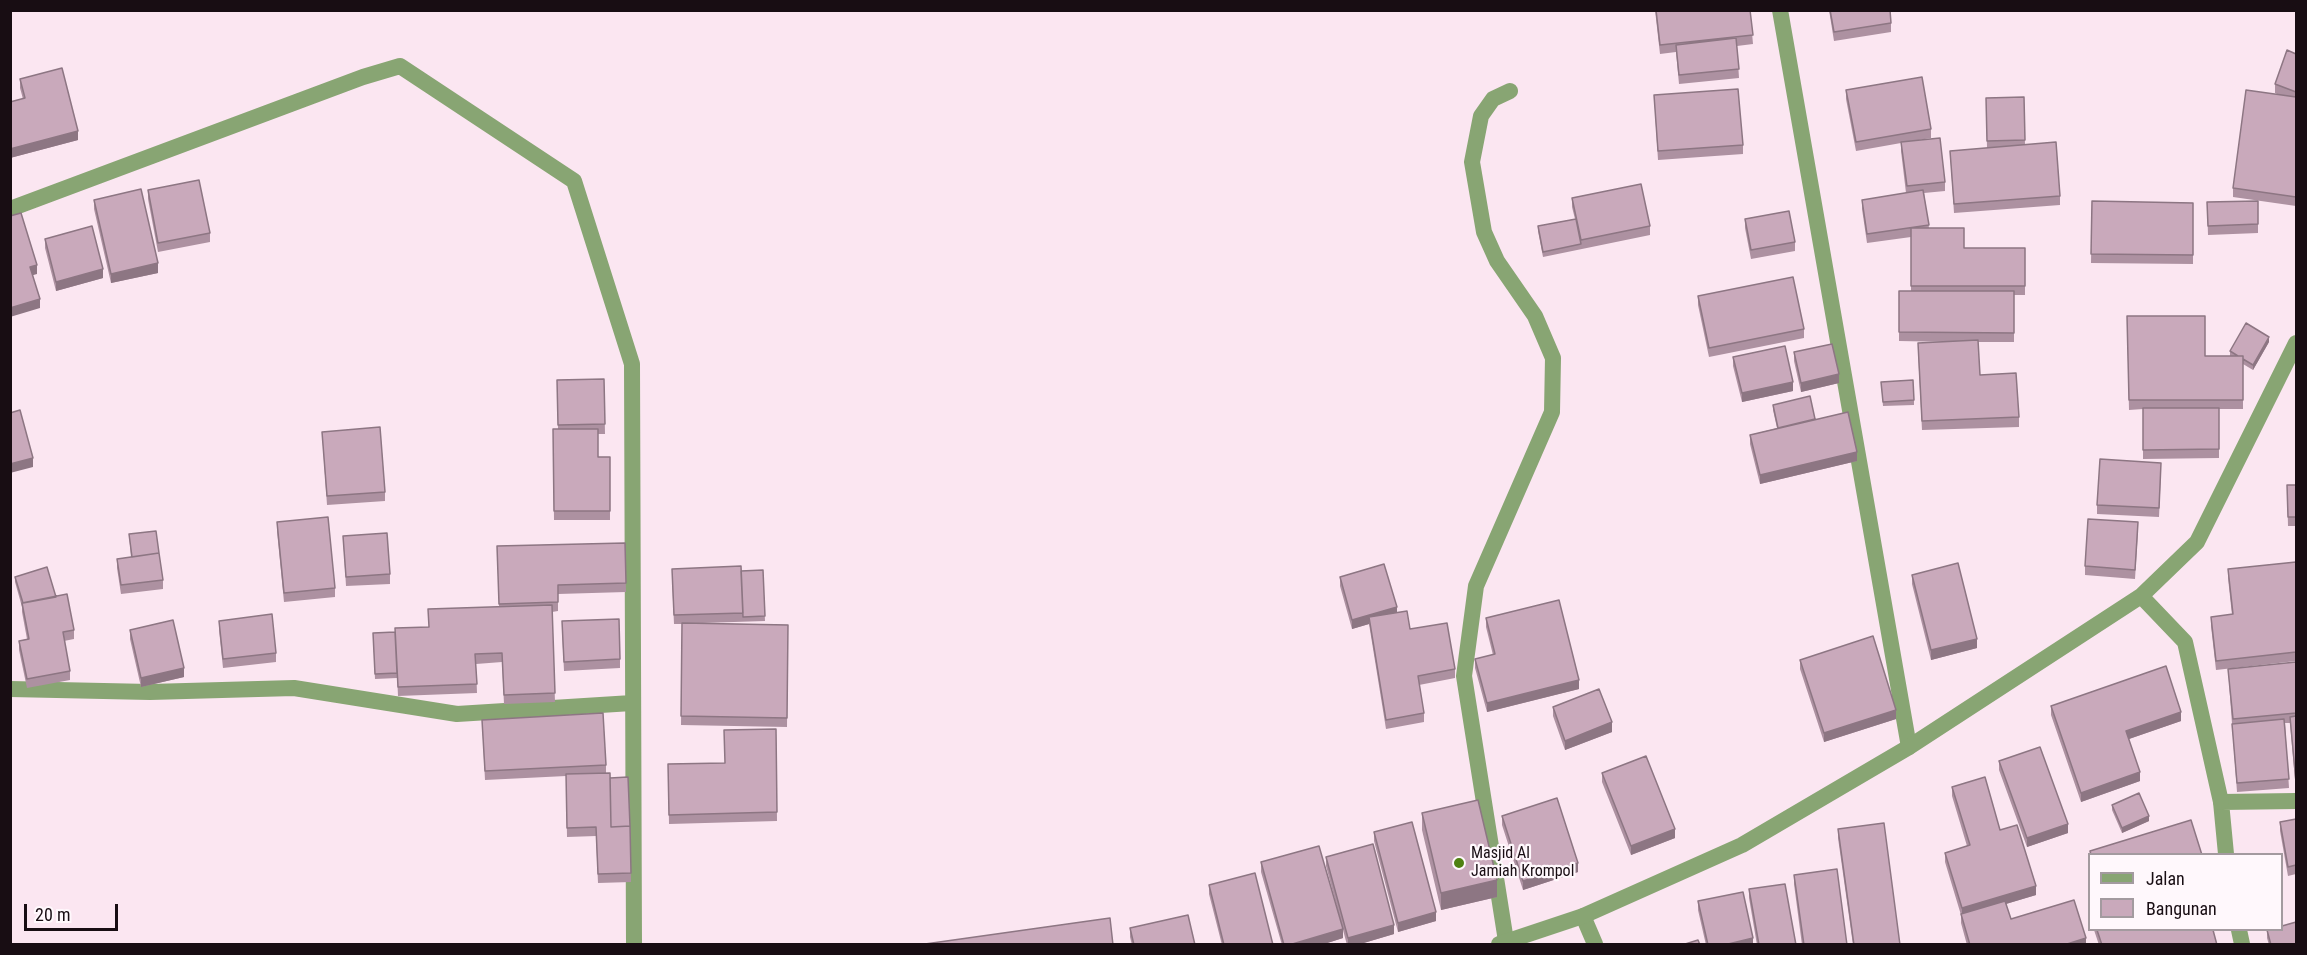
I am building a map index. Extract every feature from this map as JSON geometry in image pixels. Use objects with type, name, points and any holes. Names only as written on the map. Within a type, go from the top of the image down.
[{"type":"street","points":[[1780,10],[1909,747]]},
{"type":"street","points":[[10,209],[363,77],[400,66],[574,181],[633,364],[634,945]]},
{"type":"street","points":[[1510,91],[1493,99],[1481,116],[1472,162],[1484,232],[1497,261],[1535,316],[1553,358],[1552,412],[1476,586],[1464,676],[1503,943],[1583,916],[1742,845],[1909,747],[2141,596],[2197,542],[2296,343]]},
{"type":"street","points":[[2141,596],[2185,642],[2221,802],[2226,853]]},
{"type":"street","points":[[10,689],[150,692],[294,688],[416,710],[457,714],[632,703]]},
{"type":"street","points":[[2221,802],[2296,801]]},
{"type":"street","points":[[1583,916],[1595,945]]},
{"type":"building","points":[[1656,10],[1750,10],[1753,35],[1660,45]]},
{"type":"building","points":[[1830,10],[1890,10],[1891,23],[1834,32]]},
{"type":"building","points":[[1736,38],[1739,69],[1679,75],[1676,45]]},
{"type":"building","points":[[2287,50],[2296,54],[2296,92],[2275,84]]},
{"type":"building","points":[[62,68],[78,131],[10,149],[10,102],[25,98],[20,79]]},
{"type":"building","points":[[1922,77],[1931,129],[1856,142],[1846,90]]},
{"type":"building","points":[[1738,89],[1743,145],[1658,151],[1654,95]]},
{"type":"building","points":[[2246,90],[2296,97],[2296,197],[2233,188]]},
{"type":"building","points":[[2024,97],[2025,140],[1987,141],[1986,98]]},
{"type":"building","points":[[1940,138],[1945,182],[1907,186],[1901,142]]},
{"type":"building","points":[[2056,142],[2060,196],[1954,204],[1950,151]]},
{"type":"building","points":[[199,180],[210,233],[158,243],[148,190]]},
{"type":"building","points":[[1641,184],[1650,226],[1581,240],[1572,198]]},
{"type":"building","points":[[141,189],[158,263],[111,274],[94,200]]},
{"type":"building","points":[[1923,190],[1929,225],[1867,234],[1862,200]]},
{"type":"building","points":[[2092,201],[2193,203],[2193,255],[2091,254]]},
{"type":"building","points":[[2258,201],[2258,224],[2208,226],[2207,202]]},
{"type":"building","points":[[1789,211],[1795,242],[1751,250],[1745,219]]},
{"type":"building","points":[[21,213],[37,265],[30,267],[40,299],[10,308],[10,216]]},
{"type":"building","points":[[1576,219],[1581,244],[1543,252],[1538,226]]},
{"type":"building","points":[[92,226],[103,269],[56,282],[45,239]]},
{"type":"building","points":[[1911,228],[1964,228],[1964,248],[2025,248],[2025,286],[1911,286]]},
{"type":"building","points":[[1793,277],[1804,329],[1709,348],[1698,296]]},
{"type":"building","points":[[1899,291],[2014,291],[2014,333],[1899,332]]},
{"type":"building","points":[[2127,316],[2205,316],[2205,356],[2243,356],[2243,400],[2129,400]]},
{"type":"building","points":[[2246,323],[2269,337],[2253,365],[2243,359],[2243,356],[2230,351]]},
{"type":"building","points":[[1978,340],[1980,375],[2016,373],[2019,417],[1922,421],[1918,343]]},
{"type":"building","points":[[1832,344],[1839,374],[1801,383],[1794,352]]},
{"type":"building","points":[[1785,346],[1793,382],[1742,393],[1733,357]]},
{"type":"building","points":[[604,379],[605,424],[558,425],[557,380]]},
{"type":"building","points":[[1913,380],[1914,400],[1883,402],[1881,382]]},
{"type":"building","points":[[1810,396],[1815,419],[1778,428],[1773,405]]},
{"type":"building","points":[[2143,408],[2219,408],[2219,449],[2143,450]]},
{"type":"building","points":[[20,410],[33,458],[10,464],[10,413]]},
{"type":"building","points":[[1848,412],[1857,452],[1760,475],[1750,435]]},
{"type":"building","points":[[380,427],[385,492],[327,496],[322,432]]},
{"type":"building","points":[[553,429],[598,429],[598,457],[610,457],[610,511],[554,511]]},
{"type":"building","points":[[2100,459],[2161,463],[2159,508],[2097,505]]},
{"type":"building","points":[[2287,485],[2296,485],[2296,517],[2288,517]]},
{"type":"building","points":[[328,517],[335,588],[284,593],[277,522]]},
{"type":"building","points":[[2088,519],[2138,522],[2135,570],[2085,566]]},
{"type":"building","points":[[156,531],[159,553],[132,557],[129,534]]},
{"type":"building","points":[[387,533],[390,574],[346,577],[343,536]]},
{"type":"building","points":[[625,543],[626,583],[558,585],[558,602],[499,604],[497,546]]},
{"type":"building","points":[[159,553],[163,580],[121,585],[117,559]]},
{"type":"building","points":[[2296,562],[2296,652],[2216,661],[2211,617],[2233,614],[2228,569]]},
{"type":"building","points":[[1958,563],[1977,639],[1931,650],[1912,575]]},
{"type":"building","points":[[1384,564],[1397,607],[1352,620],[1340,577]]},
{"type":"building","points":[[741,566],[743,613],[674,615],[672,569]]},
{"type":"building","points":[[47,567],[56,597],[23,603],[15,577]]},
{"type":"building","points":[[763,570],[765,616],[743,617],[741,571]]},
{"type":"building","points":[[67,594],[74,630],[63,632],[70,671],[27,679],[19,641],[29,639],[22,603]]},
{"type":"building","points":[[1559,600],[1579,680],[1487,703],[1475,659],[1495,654],[1486,618]]},
{"type":"building","points":[[552,605],[555,693],[504,695],[502,653],[475,654],[477,684],[398,687],[395,628],[429,627],[428,609]]},
{"type":"building","points":[[1407,611],[1410,629],[1447,623],[1455,669],[1418,676],[1424,713],[1386,720],[1369,617]]},
{"type":"building","points":[[272,614],[276,653],[223,659],[219,621]]},
{"type":"building","points":[[619,619],[620,659],[564,662],[562,621]]},
{"type":"building","points":[[173,620],[184,668],[141,678],[130,630]]},
{"type":"building","points":[[682,623],[788,625],[787,718],[681,716]]},
{"type":"building","points":[[395,632],[397,673],[375,674],[373,633]]},
{"type":"building","points":[[1873,636],[1896,710],[1824,733],[1800,660]]},
{"type":"building","points":[[2296,662],[2296,713],[2233,719],[2228,669]]},
{"type":"building","points":[[2166,666],[2181,712],[2126,731],[2140,772],[2081,793],[2051,706]]},
{"type":"building","points":[[1599,689],[1612,722],[1565,741],[1553,707]]},
{"type":"building","points":[[603,713],[606,765],[485,771],[482,720]]},
{"type":"building","points":[[2296,716],[2296,782],[2290,717]]},
{"type":"building","points":[[2284,719],[2289,779],[2237,783],[2232,724]]},
{"type":"building","points":[[776,729],[777,812],[669,815],[668,764],[725,763],[724,730]]},
{"type":"building","points":[[2040,747],[2068,824],[2027,838],[1999,761]]},
{"type":"building","points":[[1646,756],[1675,829],[1631,846],[1602,773]]},
{"type":"building","points":[[610,773],[611,827],[630,826],[631,873],[598,874],[596,827],[567,828],[566,774]]},
{"type":"building","points":[[628,777],[630,826],[611,827],[610,778]]},
{"type":"building","points":[[1985,777],[2000,830],[2017,825],[2036,886],[1962,908],[1945,853],[1970,845],[1952,787]]},
{"type":"building","points":[[2139,793],[2149,816],[2122,828],[2112,805]]},
{"type":"building","points":[[1557,798],[1578,863],[1523,881],[1502,816]]},
{"type":"building","name":"Masjid Al Jamiah Krompol","points":[[1478,800],[1497,880],[1441,893],[1422,813]]},
{"type":"building","points":[[2296,819],[2296,865],[2288,867],[2280,822]]},
{"type":"building","points":[[2191,820],[2201,853],[2090,853],[2090,851]]},
{"type":"building","points":[[1412,822],[1436,912],[1398,923],[1374,832]]},
{"type":"building","points":[[1884,823],[1900,945],[1854,945],[1838,829]]},
{"type":"building","points":[[1373,844],[1394,925],[1348,938],[1326,857]]},
{"type":"building","points":[[1319,846],[1343,929],[1284,945],[1261,862]]},
{"type":"building","points":[[1837,869],[1847,945],[1804,945],[1794,875]]},
{"type":"building","points":[[1255,873],[1273,945],[1224,945],[1209,885]]},
{"type":"building","points":[[1785,884],[1796,945],[1759,945],[1749,889]]},
{"type":"building","points":[[1743,892],[1753,938],[1724,945],[1708,945],[1698,901]]},
{"type":"building","points":[[2074,900],[2086,938],[2064,945],[1970,945],[1961,914],[2005,901],[2011,919]]},
{"type":"building","points":[[1188,915],[1195,945],[1134,945],[1130,928]]},
{"type":"building","points":[[1110,918],[1113,945],[925,944]]},
{"type":"building","points":[[2296,922],[2296,945],[2271,945],[2267,931],[2283,931],[2283,926]]},
{"type":"building","points":[[2097,931],[2213,931],[2217,945],[2102,945]]},
{"type":"building","points":[[1698,940],[1700,945],[1682,945]]},
{"type":"place","name":"Masjid Al Jamiah Krompol","points":[[1459,863]]}]
